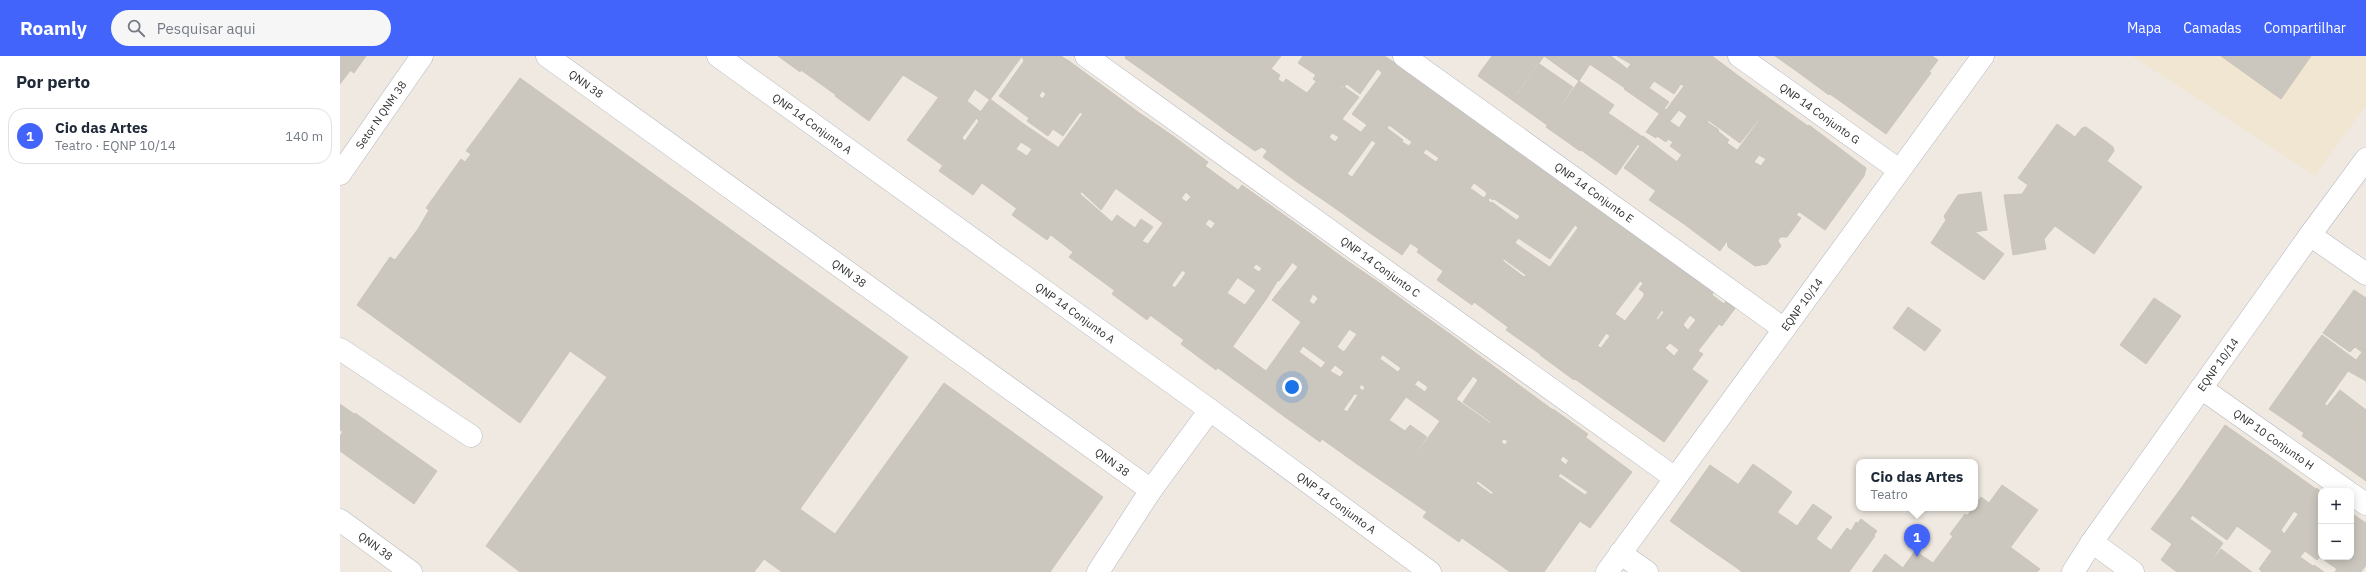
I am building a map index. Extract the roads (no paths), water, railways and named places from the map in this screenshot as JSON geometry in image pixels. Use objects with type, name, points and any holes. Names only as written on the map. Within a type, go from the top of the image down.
[{"type":"street","name":"Setor N QNM 38","points":[[340,174],[422,56]]},
{"type":"street","name":"QNN 38","points":[[547,56],[1151,490]]},
{"type":"street","name":"QNP 14 Conjunto A","points":[[718,56],[1210,410],[1430,572]]},
{"type":"street","name":"QNP 14 Conjunto C","points":[[1086,56],[1675,478]]},
{"type":"street","name":"QNP 14 Conjunto E","points":[[1404,56],[1784,329]]},
{"type":"street","name":"QNP 14 Conjunto G","points":[[1739,56],[1899,170]]},
{"type":"street","name":"EQNP 10/14","points":[[1607,572],[1983,56]]},
{"type":"street","name":"EQNP 10/14","points":[[2073,572],[2092,542],[2201,388],[2366,159]]},
{"type":"street","points":[[2310,235],[2366,274]]},
{"type":"street","points":[[340,348],[471,436]]},
{"type":"street","name":"QNP 10 Conjunto H","points":[[2201,388],[2343,488]]},
{"type":"street","points":[[1098,572],[1151,490],[1210,410]]},
{"type":"street","points":[[2354,496],[2366,504]]},
{"type":"street","name":"QNN 38","points":[[340,520],[412,572]]},
{"type":"street","points":[[2092,542],[2134,572]]},
{"type":"street","points":[[1620,553],[1647,572]]},
{"type":"place","name":"Cio das Artes","points":[[1917,557]]}]
